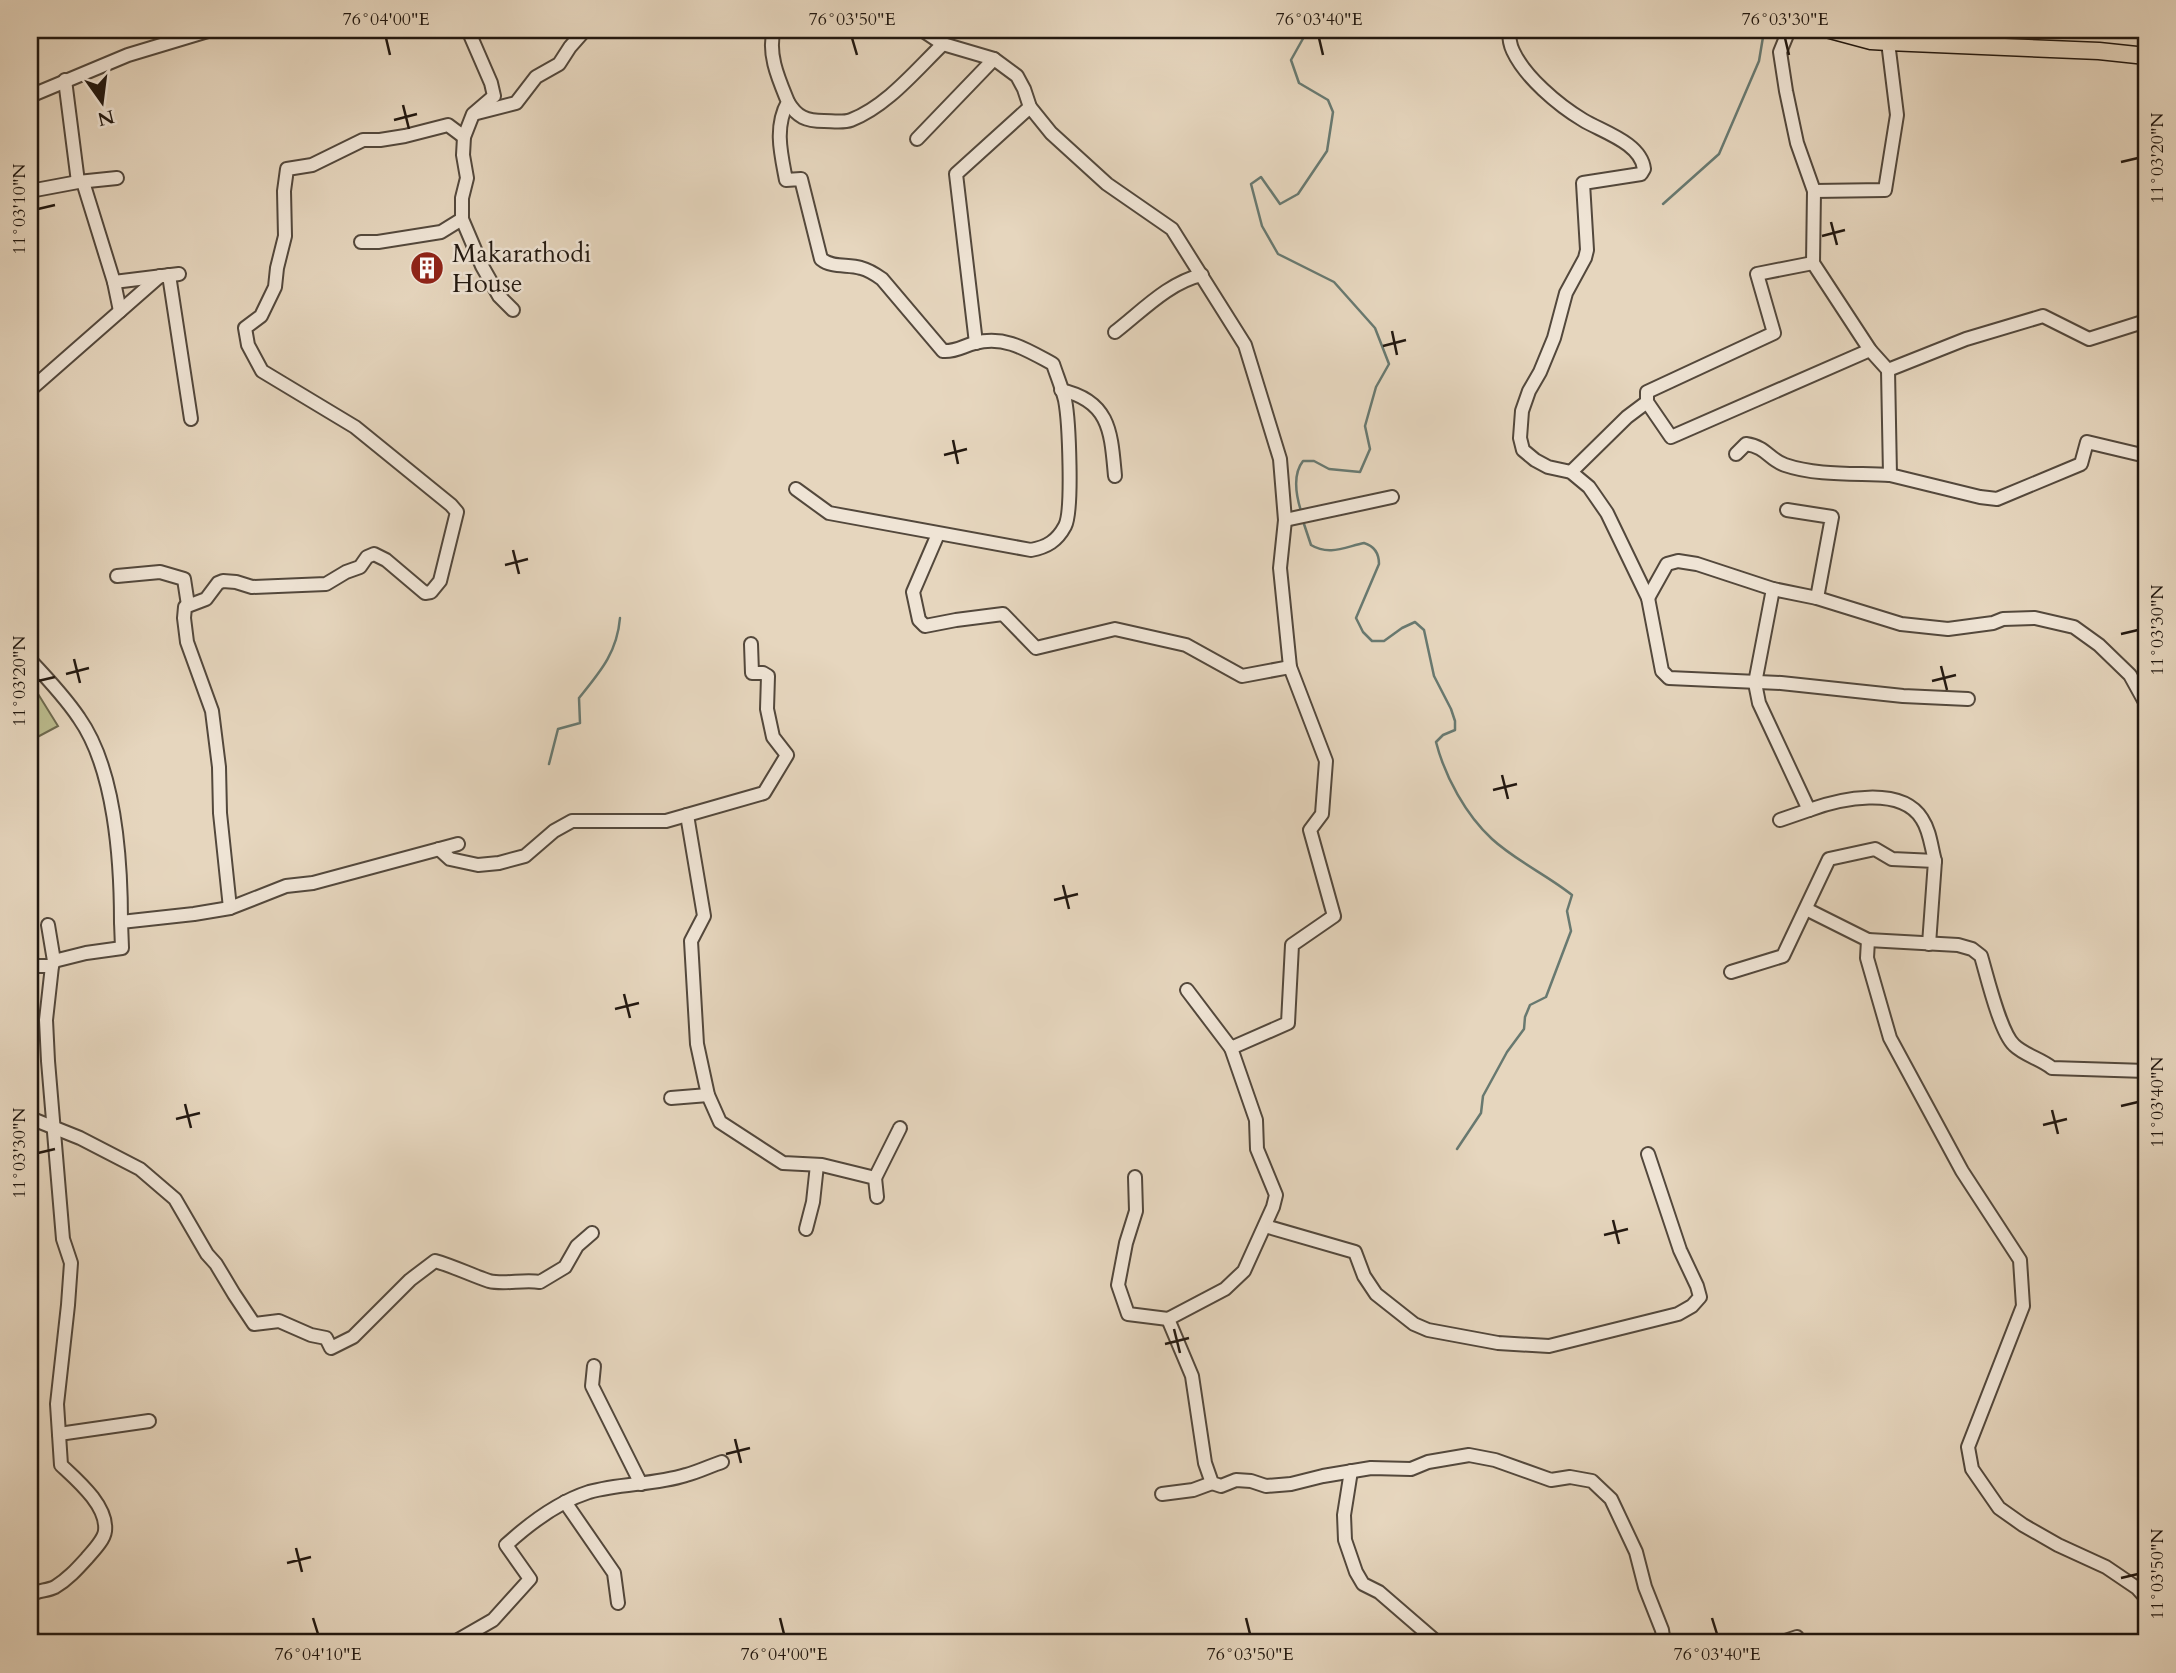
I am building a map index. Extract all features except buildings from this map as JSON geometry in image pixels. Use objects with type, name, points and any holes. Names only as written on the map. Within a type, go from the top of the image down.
[{"type":"main road","points":[[1837,31],[1871,41],[2146,56]]},
{"type":"street","points":[[30,96],[128,55],[211,30]]},
{"type":"street","points":[[468,30],[494,96],[473,114],[464,137],[463,155],[467,178],[462,198],[463,219],[493,286],[513,310]]},
{"type":"street","points":[[473,114],[516,103],[536,77],[559,64],[585,30]]},
{"type":"street","points":[[774,30],[771,49],[788,102],[796,114],[810,121],[848,121],[868,111],[888,97],[943,44]]},
{"type":"street","points":[[922,30],[943,44],[994,59],[1017,76],[1030,107],[1051,133],[1107,184],[1172,229],[1245,345],[1280,459],[1291,519],[1280,568],[1290,667],[1326,761],[1322,814],[1310,830],[1334,916],[1292,945],[1288,1023],[1231,1048]]},
{"type":"street","points":[[1509,30],[1511,49],[1542,89],[1580,118],[1625,143],[1638,153],[1644,163],[1641,174],[1583,183],[1587,250],[1566,293],[1553,338],[1522,411],[1520,438],[1523,450],[1535,460],[1548,467],[1571,472],[1589,487],[1607,513],[1648,598],[1662,671],[1669,678],[1781,683],[1903,696],[1968,699]]},
{"type":"street","points":[[1789,30],[1780,52],[1797,143],[1814,191],[1813,263],[1870,350],[1888,370],[1890,475]]},
{"type":"street","points":[[1814,191],[1885,190],[1897,115],[1888,42]]},
{"type":"street","points":[[917,139],[994,59]]},
{"type":"street","points":[[65,80],[81,182],[114,282],[120,311]]},
{"type":"street","points":[[788,102],[780,118],[780,150],[786,180],[802,179],[821,259],[827,264],[859,267],[882,279],[943,351],[954,352],[992,340],[1011,342],[1053,364],[1065,401],[1069,480],[1067,523],[1057,538],[1045,547],[1031,550],[829,513],[796,489]]},
{"type":"street","points":[[976,343],[956,174],[1030,107]]},
{"type":"street","points":[[230,908],[213,717],[187,642],[184,611],[188,605],[206,599],[218,583],[223,581],[252,587],[326,584],[360,567],[367,557],[374,554],[386,560],[425,593],[431,592],[440,581],[457,512],[355,427],[262,371],[248,345],[245,328],[261,316],[275,287],[285,236],[284,191],[287,169],[312,165],[363,140],[405,136],[448,125],[464,137]]},
{"type":"street","points":[[30,191],[117,178]]},
{"type":"street","points":[[360,242],[378,242],[441,232],[463,219]]},
{"type":"street","points":[[1813,263],[1757,274],[1774,333],[1647,391],[1647,402],[1671,437],[1870,350]]},
{"type":"street","points":[[114,282],[170,275]]},
{"type":"street","points":[[30,390],[120,311],[170,275]]},
{"type":"street","points":[[170,275],[191,419]]},
{"type":"street","points":[[1115,332],[1172,288],[1192,277],[1202,275]]},
{"type":"street","points":[[1888,370],[1976,335],[2043,316],[2089,339],[2146,321]]},
{"type":"street","points":[[1061,390],[1078,394],[1098,410],[1110,432],[1115,476]]},
{"type":"street","points":[[1571,472],[1627,417],[1647,402]]},
{"type":"street","points":[[1736,454],[1746,444],[1760,446],[1782,464],[1807,470],[1890,475],[1997,499],[2081,464],[2087,442],[2146,456]]},
{"type":"street","points":[[1291,519],[1392,497]]},
{"type":"street","points":[[1787,510],[1832,517],[1817,598]]},
{"type":"street","points":[[938,534],[914,592],[919,621],[925,626],[1003,614],[1036,648],[1115,629],[1185,645],[1242,676],[1290,667]]},
{"type":"street","points":[[1648,598],[1667,564],[1678,561],[1697,564],[1773,589],[1817,598],[1901,624],[1948,629],[1993,623],[2003,619],[2035,618],[2074,627],[2099,645],[2130,675],[2146,704]]},
{"type":"street","points":[[117,576],[160,572],[184,579],[188,605]]},
{"type":"street","points":[[1773,589],[1755,683],[1759,703],[1809,810]]},
{"type":"street","points":[[439,849],[450,859],[478,865],[499,863],[525,856],[554,831],[572,821],[666,821],[764,793],[787,755],[773,737],[767,709],[768,676],[752,673],[751,644]]},
{"type":"street","points":[[30,660],[81,719],[103,770],[121,871],[122,948],[30,966]]},
{"type":"street","points":[[1780,820],[1834,801],[1874,798],[1891,799],[1910,805],[1928,831],[1935,860],[1929,944]]},
{"type":"street","points":[[687,815],[704,916],[691,941],[697,1044],[708,1095],[720,1122],[783,1163],[817,1165],[875,1178]]},
{"type":"street","points":[[121,922],[230,908],[286,886],[313,883],[458,844]]},
{"type":"street","points":[[1731,972],[1783,956],[1829,859],[1875,849],[1892,859],[1935,860]]},
{"type":"street","points":[[1806,909],[1868,940],[1958,945],[1972,949],[1981,956],[2004,1027],[2014,1045],[2058,1069],[2146,1071]]},
{"type":"street","points":[[30,1595],[52,1588],[75,1572],[105,1531],[101,1508],[61,1465],[57,1404],[71,1263],[63,1239],[48,1061],[46,1020],[53,963],[48,925]]},
{"type":"street","points":[[1868,940],[1867,958],[1890,1038],[1962,1171],[2020,1260],[2024,1306],[1968,1447],[1972,1469],[1999,1508],[2058,1545],[2106,1567],[2137,1588],[2146,1598]]},
{"type":"street","points":[[1135,1177],[1136,1210],[1118,1285],[1128,1314],[1168,1319],[1225,1289],[1244,1271],[1276,1195],[1257,1149],[1256,1120],[1231,1048],[1187,990]]},
{"type":"street","points":[[671,1098],[708,1095]]},
{"type":"street","points":[[30,1118],[140,1169],[175,1199],[206,1254],[216,1264],[254,1324],[279,1321],[311,1335],[326,1338],[331,1348],[353,1338],[410,1280],[435,1261],[489,1281],[540,1282],[565,1266],[578,1246],[592,1233]]},
{"type":"street","points":[[877,1197],[875,1178],[900,1128]]},
{"type":"street","points":[[1265,1226],[1355,1252],[1364,1276],[1376,1294],[1414,1324],[1428,1330],[1498,1343],[1549,1346],[1678,1314],[1692,1306],[1700,1297],[1680,1250],[1648,1154]]},
{"type":"street","points":[[806,1228],[813,1202],[817,1165]]},
{"type":"street","points":[[1168,1319],[1192,1376],[1205,1463],[1212,1483]]},
{"type":"street","points":[[594,1366],[592,1386],[641,1484]]},
{"type":"street","points":[[59,1434],[149,1422]]},
{"type":"street","points":[[1163,1494],[1193,1490],[1212,1483],[1221,1486],[1236,1480],[1266,1486],[1291,1484],[1371,1468],[1411,1469],[1428,1462],[1469,1455],[1496,1460],[1551,1480],[1570,1477],[1592,1481],[1611,1499],[1636,1552],[1664,1643]]},
{"type":"street","points":[[453,1643],[494,1620],[530,1579],[506,1545],[528,1525],[565,1502],[587,1493],[623,1484],[641,1484],[685,1476],[722,1462]]},
{"type":"street","points":[[1350,1471],[1344,1515],[1345,1540],[1356,1572],[1363,1584],[1379,1592],[1438,1643]]},
{"type":"street","points":[[565,1502],[614,1573],[618,1603]]},
{"type":"street","points":[[30,1632],[36,1643]]},
{"type":"street","points":[[1779,1643],[1797,1637]]},
{"type":"green space","points":[[30,681],[58,726],[30,741]]},
{"type":"waterway","points":[[1301,30],[1305,35],[1291,60],[1299,83],[1328,100],[1333,112],[1327,151],[1298,194],[1280,204],[1261,177],[1251,184],[1262,226],[1278,254],[1334,282],[1375,328],[1389,364],[1376,387],[1365,426],[1370,449],[1360,472],[1329,469],[1314,461],[1303,461],[1296,479],[1301,511]]},
{"type":"waterway","points":[[1663,204],[1719,154],[1759,61],[1763,37]]},
{"type":"waterway","points":[[1303,521],[1311,545],[1318,548],[1337,550],[1364,543],[1375,550],[1379,564],[1356,618],[1363,632],[1372,641],[1384,641],[1415,622],[1424,630],[1434,676],[1455,721],[1455,730],[1443,735],[1436,742],[1458,795],[1492,839],[1572,895],[1567,911],[1571,931],[1546,997],[1530,1005],[1524,1029],[1507,1052],[1483,1096],[1481,1113],[1457,1149]]},
{"type":"waterway","points":[[549,764],[558,729],[580,723],[579,698],[611,652],[620,618]]},
{"type":"place","name":"Makarathodi House","points":[[427,268]]}]
